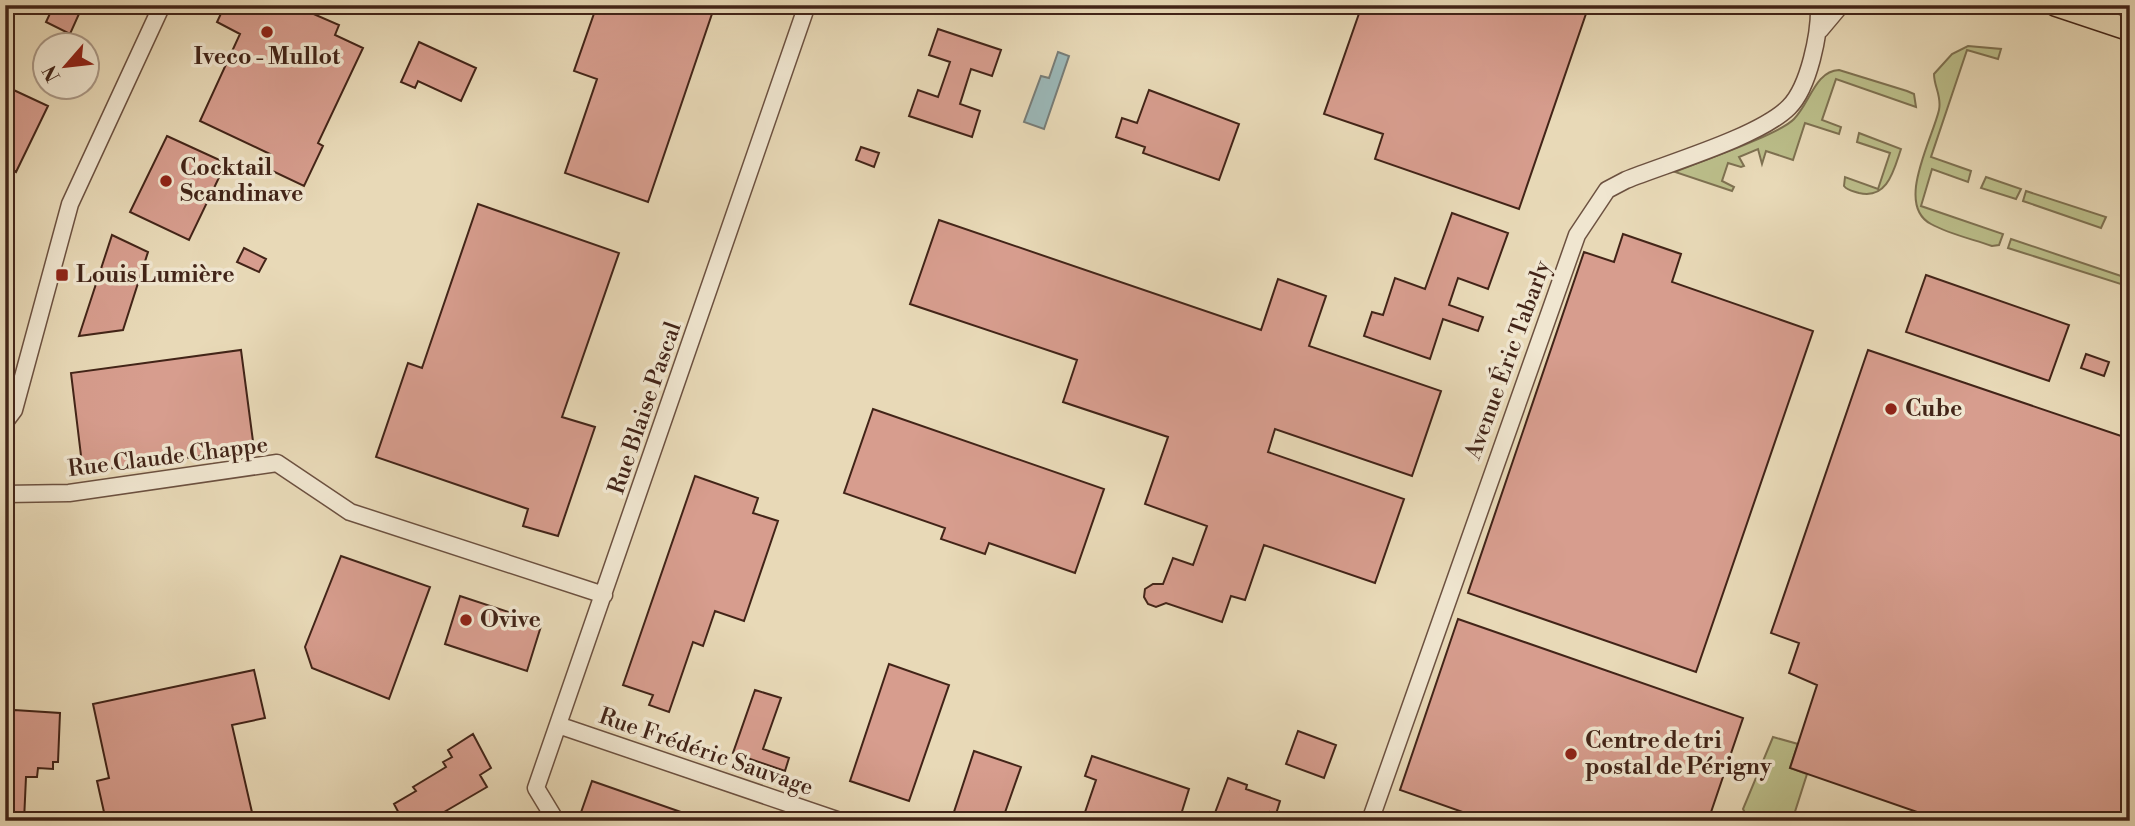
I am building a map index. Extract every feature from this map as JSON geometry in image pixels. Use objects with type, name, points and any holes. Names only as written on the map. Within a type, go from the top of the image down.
[{"type":"main road","points":[[2055,5],[2130,30]]},
{"type":"street","points":[[5,422],[13,410],[70,204],[162,5]]},
{"type":"street","name":"Rue Blaise Pascal","points":[[556,821],[536,788],[807,5]]},
{"type":"street","name":"Avenue Éric Tabarly","points":[[1370,821],[1577,235],[1607,190],[1769,124],[1791,105],[1802,85],[1820,30],[1819,5]]},
{"type":"street","name":"Avenue Éric Tabarly","points":[[1820,30],[1841,5]]},
{"type":"street","name":"Rue Claude Chappe","points":[[5,494],[69,493],[277,463],[350,512],[604,596]]},
{"type":"street","name":"Rue Frédéric Sauvage","points":[[558,725],[840,821]]},
{"type":"green space","points":[[1968,46],[2001,49],[1998,59],[1967,50],[1931,157],[1971,171],[1968,182],[1932,169],[1921,206],[2003,234],[1999,245],[1992,246],[1931,224],[1921,215],[1916,202],[1919,171],[1939,110],[1934,74],[1952,54]]},
{"type":"green space","points":[[1839,70],[1914,94],[1916,107],[1836,79],[1822,120],[1841,127],[1839,134],[1805,123],[1793,160],[1766,151],[1762,164],[1758,149],[1739,157],[1744,166],[1728,163],[1722,181],[1734,187],[1732,191],[1675,172],[1757,140],[1786,125],[1800,112],[1818,82],[1831,72]]},
{"type":"green space","points":[[1859,133],[1901,149],[1888,181],[1877,192],[1869,194],[1847,189],[1844,186],[1845,177],[1878,189],[1890,153],[1857,142]]},
{"type":"green space","points":[[1986,177],[2021,189],[2016,199],[1981,188]]},
{"type":"green space","points":[[2026,191],[2106,217],[2101,228],[2023,201]]},
{"type":"green space","points":[[2011,239],[2130,279],[2130,287],[2008,248]]},
{"type":"green space","points":[[1773,737],[1798,744],[1790,768],[1807,774],[1792,821],[1749,821],[1743,809]]},
{"type":"water","points":[[1058,52],[1069,56],[1044,129],[1024,122],[1041,76],[1049,78]]},
{"type":"building","points":[[54,5],[83,5],[71,32],[46,22]]},
{"type":"building","points":[[225,5],[293,5],[339,25],[335,35],[363,48],[318,143],[323,146],[304,186],[264,167],[270,154],[200,121],[240,34],[217,22]]},
{"type":"building","points":[[597,5],[715,5],[648,202],[565,173],[597,79],[574,71]]},
{"type":"building","points":[[1362,5],[1589,5],[1519,209],[1375,159],[1383,134],[1324,114]]},
{"type":"building","points":[[938,29],[1001,50],[992,76],[971,69],[960,104],[980,111],[972,137],[909,116],[918,90],[938,97],[950,62],[929,55]]},
{"type":"building","points":[[419,42],[476,68],[461,101],[418,81],[415,88],[401,82]]},
{"type":"building","points":[[5,86],[32,99],[32,102],[48,106],[16,172],[5,166]]},
{"type":"building","points":[[1149,90],[1239,124],[1219,180],[1143,153],[1145,147],[1116,137],[1122,118],[1137,123]]},
{"type":"building","points":[[167,136],[226,163],[189,240],[130,212]]},
{"type":"building","points":[[861,147],[879,153],[874,167],[856,160]]},
{"type":"building","points":[[478,204],[619,253],[562,417],[595,427],[558,536],[523,526],[528,509],[376,457],[408,363],[422,368]]},
{"type":"building","points":[[1452,213],[1508,233],[1488,289],[1458,278],[1449,305],[1483,317],[1478,331],[1443,319],[1430,359],[1364,336],[1372,312],[1383,315],[1395,278],[1425,289]]},
{"type":"building","points":[[939,220],[1261,330],[1278,279],[1326,296],[1309,346],[1441,391],[1412,476],[1275,429],[1268,452],[1404,499],[1375,583],[1264,545],[1245,600],[1231,596],[1222,622],[1166,603],[1156,607],[1148,604],[1144,597],[1145,589],[1153,584],[1163,584],[1173,558],[1193,565],[1207,526],[1145,504],[1168,437],[1063,402],[1077,360],[910,304]]},
{"type":"building","points":[[1623,234],[1681,254],[1672,282],[1813,331],[1696,672],[1468,593],[1584,252],[1614,262]]},
{"type":"building","points":[[112,235],[148,252],[123,330],[79,336]]},
{"type":"building","points":[[244,248],[266,259],[259,272],[237,262]]},
{"type":"building","points":[[1926,275],[2069,325],[2049,381],[1906,332]]},
{"type":"building","points":[[241,350],[254,449],[83,472],[71,373]]},
{"type":"building","points":[[1868,350],[2130,439],[2130,821],[1943,821],[1790,768],[1817,685],[1789,673],[1799,643],[1771,633]]},
{"type":"building","points":[[2086,354],[2109,362],[2104,376],[2081,368]]},
{"type":"building","points":[[873,409],[1104,489],[1075,573],[989,543],[985,554],[941,539],[945,528],[844,493]]},
{"type":"building","points":[[695,476],[758,498],[753,513],[778,521],[744,621],[715,611],[703,646],[693,642],[669,712],[649,705],[653,695],[623,685]]},
{"type":"building","points":[[341,556],[430,587],[389,699],[312,668],[305,647]]},
{"type":"building","points":[[460,596],[542,623],[527,671],[445,644]]},
{"type":"building","name":"Centre de tri postal de Périgny","points":[[1458,619],[1743,718],[1708,821],[1488,821],[1400,790]]},
{"type":"building","points":[[889,664],[949,685],[909,801],[850,781]]},
{"type":"building","points":[[254,670],[265,718],[232,725],[254,821],[106,821],[97,781],[109,778],[93,704]]},
{"type":"building","points":[[755,690],[781,698],[763,749],[789,758],[785,771],[733,753]]},
{"type":"building","points":[[14,710],[60,713],[58,762],[53,762],[53,769],[38,768],[37,777],[26,777],[24,821],[5,821],[5,776],[11,776]]},
{"type":"building","points":[[1298,731],[1336,745],[1324,778],[1286,764]]},
{"type":"building","points":[[473,734],[491,768],[480,775],[487,787],[432,819],[429,815],[420,821],[403,821],[394,804],[416,791],[413,787],[446,767],[443,762],[452,757],[448,750]]},
{"type":"building","points":[[974,751],[1021,767],[1002,821],[968,821],[953,815]]},
{"type":"building","points":[[1092,756],[1189,789],[1179,821],[1082,821],[1096,780],[1085,776]]},
{"type":"building","points":[[1228,778],[1247,785],[1246,789],[1280,801],[1276,814],[1270,812],[1267,821],[1212,821]]},
{"type":"building","points":[[592,781],[701,819],[701,821],[578,821]]},
{"type":"place","name":"Iveco - Mullot","points":[[267,32]]},
{"type":"place","name":"Cocktail Scandinave","points":[[166,181]]},
{"type":"place","name":"Louis Lumière","points":[[62,275]]},
{"type":"place","name":"Cube","points":[[1891,409]]},
{"type":"place","name":"Ovive","points":[[466,620]]},
{"type":"place","name":"Centre de tri postal de Périgny","points":[[1571,754]]}]
